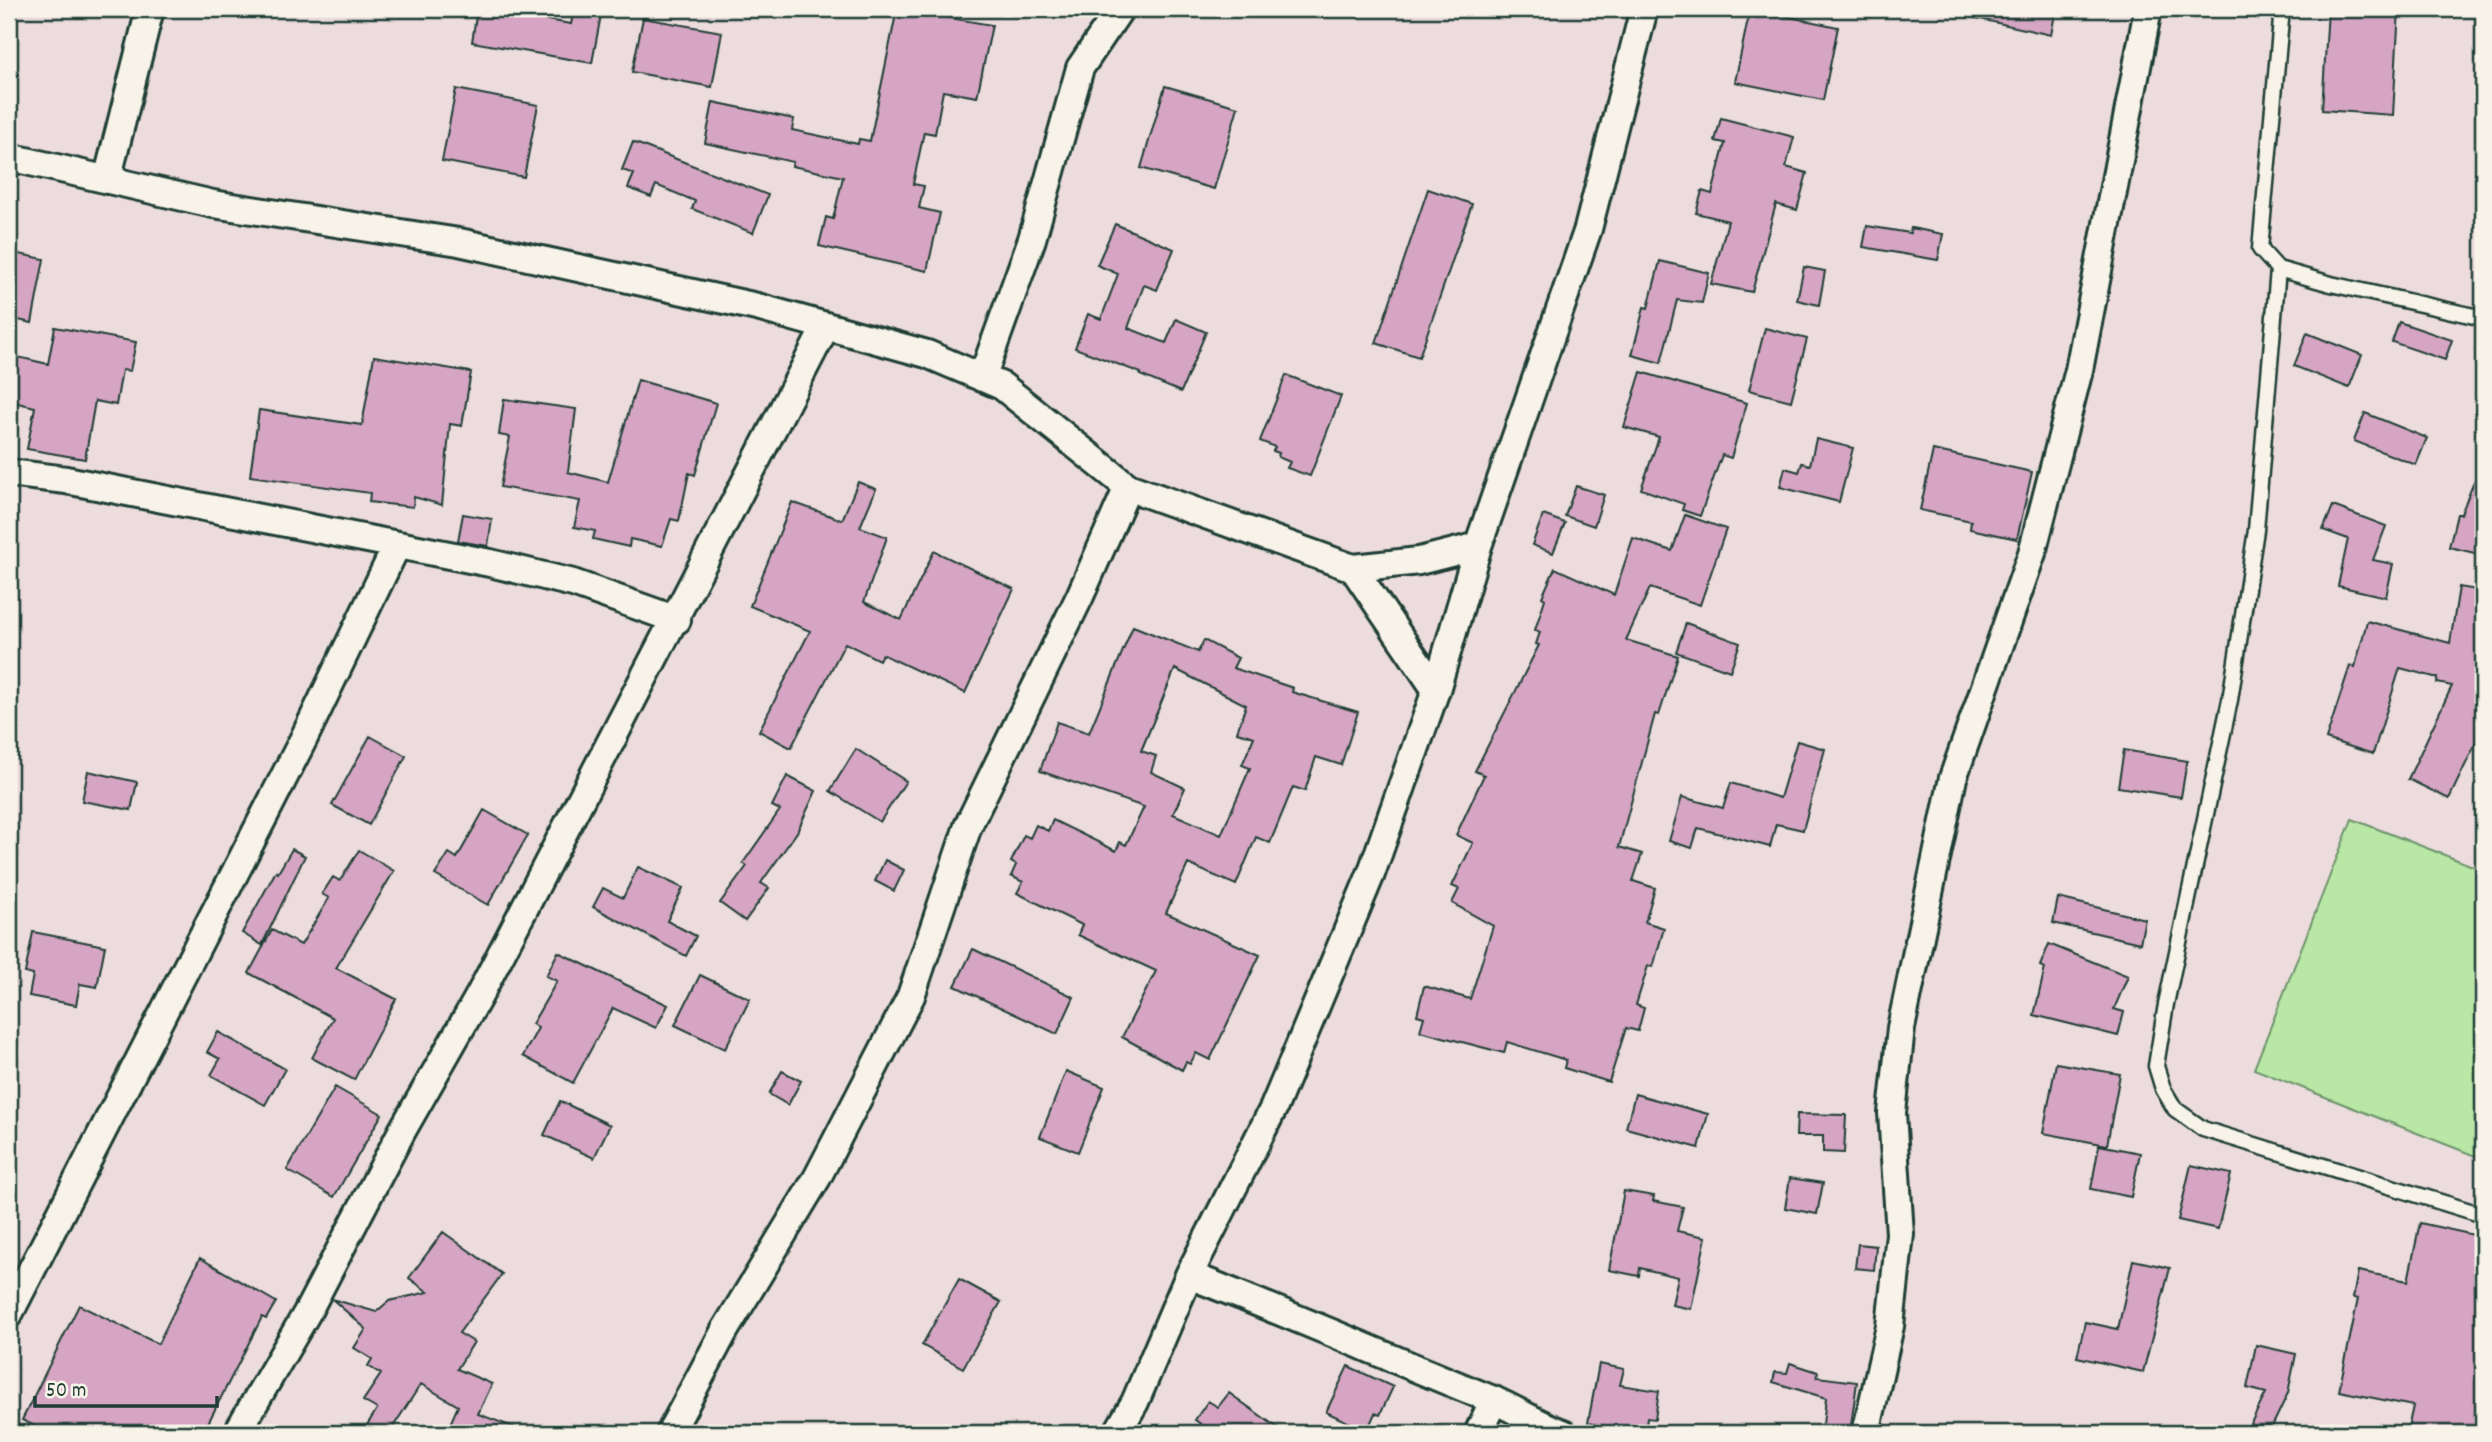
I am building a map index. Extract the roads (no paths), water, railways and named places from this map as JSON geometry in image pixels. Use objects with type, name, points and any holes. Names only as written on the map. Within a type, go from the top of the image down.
[{"type":"street","points":[[107,180],[150,9]]},
{"type":"street","points":[[982,378],[1032,239],[1080,68],[1120,9]]},
{"type":"street","points":[[1116,1433],[1135,1402],[1189,1276],[1274,1107],[1371,874],[1436,690],[1478,546],[1588,229],[1644,9]]},
{"type":"street","points":[[1866,1433],[1890,1326],[1900,1234],[1892,1113],[1901,1028],[1953,778],[2032,553],[2079,370],[2148,9]]},
{"type":"street","points":[[9,157],[213,204],[459,242],[757,307],[927,354],[1002,386],[1128,487],[1353,568],[1419,561],[1478,546]]},
{"type":"street","points":[[237,1433],[308,1311],[402,1131],[479,996],[677,620],[826,326]]},
{"type":"street","points":[[9,472],[66,480],[397,545],[573,583],[677,620]]},
{"type":"street","points":[[670,1433],[725,1330],[817,1178],[911,996],[968,826],[1080,596],[1128,487]]},
{"type":"street","points":[[9,1314],[303,740],[397,545]]},
{"type":"street","points":[[1353,568],[1436,690]]},
{"type":"street","points":[[1189,1276],[1324,1328],[1440,1380],[1494,1400],[1535,1424],[1563,1433]]},
{"type":"street","points":[[1478,1433],[1494,1400]]},
{"type":"lane","points":[[2282,9],[2260,249],[2278,269],[2331,284],[2483,318]]},
{"type":"lane","points":[[2278,269],[2256,530],[2230,700],[2166,1004],[2156,1066],[2162,1089],[2175,1109],[2203,1129],[2483,1215]]}]
